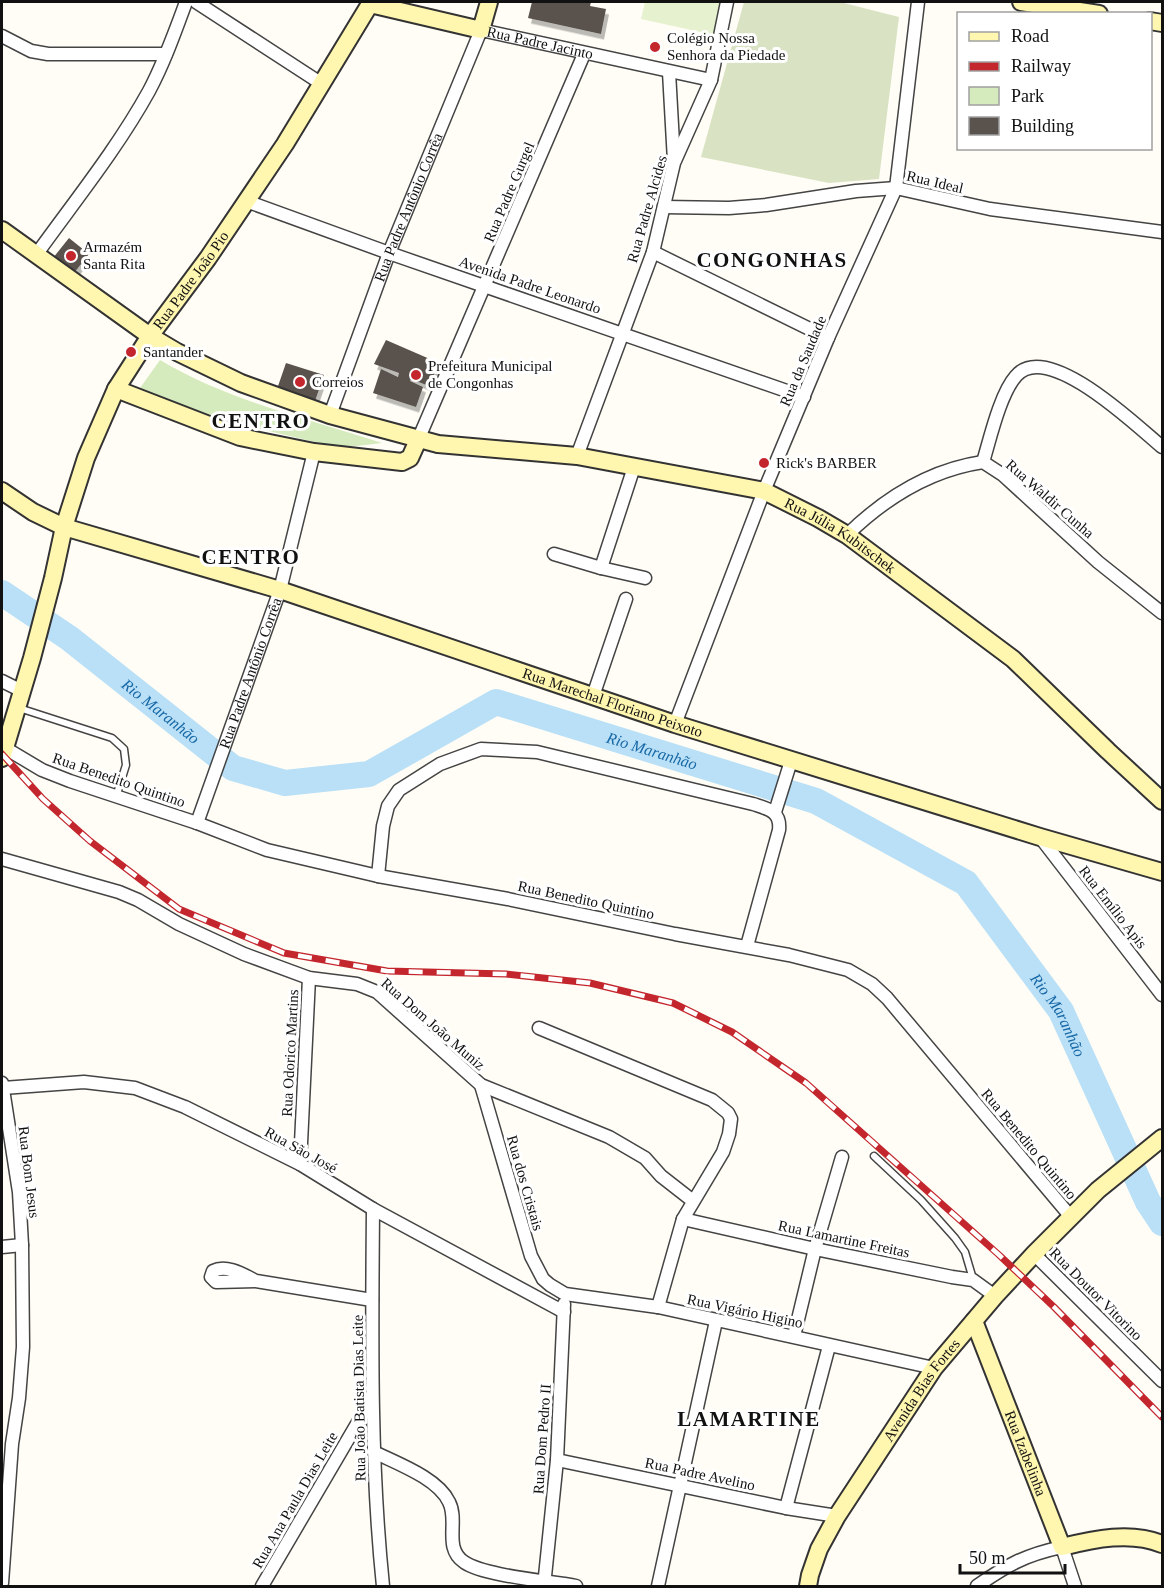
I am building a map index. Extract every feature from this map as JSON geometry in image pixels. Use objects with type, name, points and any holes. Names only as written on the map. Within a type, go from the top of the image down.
[{"type":"main road","name":"Rua Padre Antônio Corrêa","points":[[481,30],[489,2]]},
{"type":"main road","points":[[1021,2],[1086,12]]},
{"type":"main road","name":"Rua Padre João Pio","points":[[3,753],[32,658],[64,527],[86,458],[116,389],[150,336],[208,258],[285,144],[370,3]]},
{"type":"main road","name":"Rua Padre Jacinto","points":[[370,3],[481,30]]},
{"type":"main road","name":"Rua Júlia Kubitschek","points":[[2,230],[150,336],[177,352],[241,382],[330,416],[438,444],[576,456],[764,491],[847,535],[1013,659],[1162,801]]},
{"type":"main road","points":[[116,389],[240,437],[314,452],[402,462],[410,458],[418,440]]},
{"type":"main road","name":"Rua Marechal Floriano Peixoto","points":[[2,490],[33,512],[64,527],[280,590],[675,724],[789,767],[1162,872]]},
{"type":"main road","name":"Avenida Bias Fortes","points":[[808,1587],[819,1549],[837,1516],[934,1368],[1034,1254],[1098,1190],[1162,1137]]},
{"type":"main road","name":"Rua Izabelinha","points":[[974,1321],[1062,1547]]},
{"type":"main road","points":[[1062,1547],[1088,1540],[1112,1538],[1145,1539],[1162,1544]]},
{"type":"street","points":[[36,255],[132,120],[166,54],[186,2]]},
{"type":"street","points":[[196,2],[322,84]]},
{"type":"street","name":"Rua Padre Alcides","points":[[576,456],[653,252],[674,163],[711,80],[727,2]]},
{"type":"street","name":"Rua da Saudade","points":[[675,724],[764,491],[828,338],[896,188],[918,2]]},
{"type":"street","name":"Rua Padre Jacinto","points":[[481,30],[711,80]]},
{"type":"street","name":"Rua Padre Antônio Corrêa","points":[[330,416],[389,253],[481,30]]},
{"type":"street","points":[[2,36],[31,51],[48,54],[166,54]]},
{"type":"street","name":"Rua Padre Gurgel","points":[[418,440],[584,54]]},
{"type":"street","points":[[669,72],[674,163]]},
{"type":"street","name":"Rua Ideal","points":[[664,207],[729,208],[766,205],[847,192],[896,188],[990,209],[1162,232]]},
{"type":"street","name":"Avenida Padre Leonardo","points":[[246,201],[804,397]]},
{"type":"street","points":[[653,252],[828,338]]},
{"type":"street","points":[[983,462],[1009,388],[1016,376],[1024,369],[1037,367],[1054,369],[1097,393],[1162,447]]},
{"type":"street","name":"Rua Padre Antônio Corrêa","points":[[197,823],[280,590],[314,452]]},
{"type":"street","name":"Rua Waldir Cunha","points":[[847,535],[891,498],[914,484],[950,469],[983,462],[1003,475],[1098,562],[1161,608]]},
{"type":"street","points":[[601,568],[634,467]]},
{"type":"street","points":[[555,554],[645,578]]},
{"type":"street","points":[[593,696],[626,599]]},
{"type":"street","points":[[2,681],[19,699]]},
{"type":"street","points":[[378,876],[383,826],[388,806],[399,790],[440,764],[481,749],[537,752],[753,804],[775,812],[778,816],[779,830],[747,946]]},
{"type":"street","name":"Rua Benedito Quintino","points":[[3,753],[42,770],[197,823],[267,850],[378,876],[747,946],[848,970],[872,984],[887,998],[1071,1217]]},
{"type":"street","points":[[775,812],[789,767]]},
{"type":"street","name":"Rua Emílio Apis","points":[[1040,837],[1162,995]]},
{"type":"street","name":"Rua Dom João Muniz","points":[[2,859],[119,892],[138,900],[178,924],[233,949],[309,978],[357,984],[377,992],[481,1084],[609,1137],[645,1158],[661,1176],[693,1201]]},
{"type":"street","name":"Rua Odorico Martins","points":[[300,1164],[309,978]]},
{"type":"street","points":[[539,1028],[712,1100],[723,1107],[730,1119],[729,1134],[723,1152],[683,1219],[658,1307]]},
{"type":"street","name":"Rua São José","points":[[2,1085],[84,1082],[135,1088],[185,1107],[300,1164],[373,1209],[564,1312]]},
{"type":"street","name":"Rua dos Cristais","points":[[481,1084],[531,1256],[550,1285]]},
{"type":"street","name":"Rua Bom Jesus","points":[[2,1085],[19,1191],[23,1347],[19,1398],[7,1442],[2,1583]]},
{"type":"street","points":[[794,1336],[815,1249],[842,1157]]},
{"type":"street","name":"Rua João Batista Dias Leite","points":[[373,1209],[372,1399],[383,1587]]},
{"type":"street","name":"Rua Lamartine Freitas","points":[[683,1219],[815,1249],[973,1280],[995,1296]]},
{"type":"street","points":[[2,1248],[22,1245]]},
{"type":"street","name":"Rua Doutor Vitorino","points":[[1034,1254],[1162,1381]]},
{"type":"street","points":[[256,1281],[372,1300]]},
{"type":"street","name":"Rua Vigário Higino","points":[[550,1285],[565,1294],[658,1307],[934,1368]]},
{"type":"street","name":"Rua Dom Pedro II","points":[[545,1583],[557,1460],[565,1294]]},
{"type":"street","points":[[658,1587],[716,1321]]},
{"type":"street","points":[[786,1508],[829,1346]]},
{"type":"street","name":"Rua Ana Paula Dias Leite","points":[[262,1587],[372,1399]]},
{"type":"street","points":[[374,1452],[420,1475],[437,1487],[450,1503],[453,1548],[457,1557],[465,1563],[485,1571],[576,1587]]},
{"type":"street","name":"Rua Padre Avelino","points":[[557,1460],[786,1508],[837,1516]]},
{"type":"street","points":[[977,1587],[1001,1569],[1022,1558],[1062,1547]]},
{"type":"street","name":"Rua Izabelinha","points":[[1062,1547],[1076,1587]]},
{"type":"lane","points":[[19,699],[112,738],[124,749],[126,765],[116,797]]},
{"type":"lane","points":[[874,1156],[921,1200],[955,1238],[965,1252],[973,1280]]},
{"type":"green space","points":[[645,2],[722,2],[714,35],[641,19]]},
{"type":"green space","points":[[744,2],[840,2],[899,17],[879,179],[829,183],[701,157]]},
{"type":"green space","points":[[160,360],[240,398],[382,443],[340,448],[218,419],[140,388]]},
{"type":"building","points":[[532,2],[591,2],[590,6],[606,9],[601,34],[528,18]]},
{"type":"building","name":"Armazém Santa Rita","points":[[69,238],[89,254],[74,273],[53,258]]},
{"type":"building","name":"Prefeitura Municipal de Congonhas","points":[[386,340],[439,363],[429,386],[411,379],[410,381],[423,387],[416,407],[373,393],[381,369],[398,377],[399,373],[374,364]]},
{"type":"building","name":"Correios","points":[[286,363],[324,375],[315,401],[277,389]]},
{"type":"waterway","name":"Rio Maranhão","points":[[2,593],[69,638],[233,768],[285,783],[369,774],[496,702],[816,801],[966,883],[1061,1011],[1148,1202],[1162,1223]]},
{"type":"railway","points":[[2,754],[43,799],[90,841],[179,909],[284,953],[387,971],[506,974],[590,983],[673,1003],[732,1032],[806,1083],[998,1254],[1054,1307],[1162,1417]]},
{"type":"place","name":"Colégio Nossa Senhora da Piedade","points":[[655,47]]},
{"type":"place","name":"Armazém Santa Rita","points":[[71,256]]},
{"type":"place","name":"Santander","points":[[131,352]]},
{"type":"place","name":"Prefeitura Municipal de Congonhas","points":[[416,375]]},
{"type":"place","name":"Correios","points":[[300,382]]},
{"type":"place","name":"Rick's BARBER","points":[[764,463]]},
{"type":"district","name":"CONGONHAS","points":[[772,260]]},
{"type":"district","name":"CENTRO","points":[[261,421]]},
{"type":"district","name":"CENTRO","points":[[251,557]]},
{"type":"district","name":"LAMARTINE","points":[[749,1419]]}]
